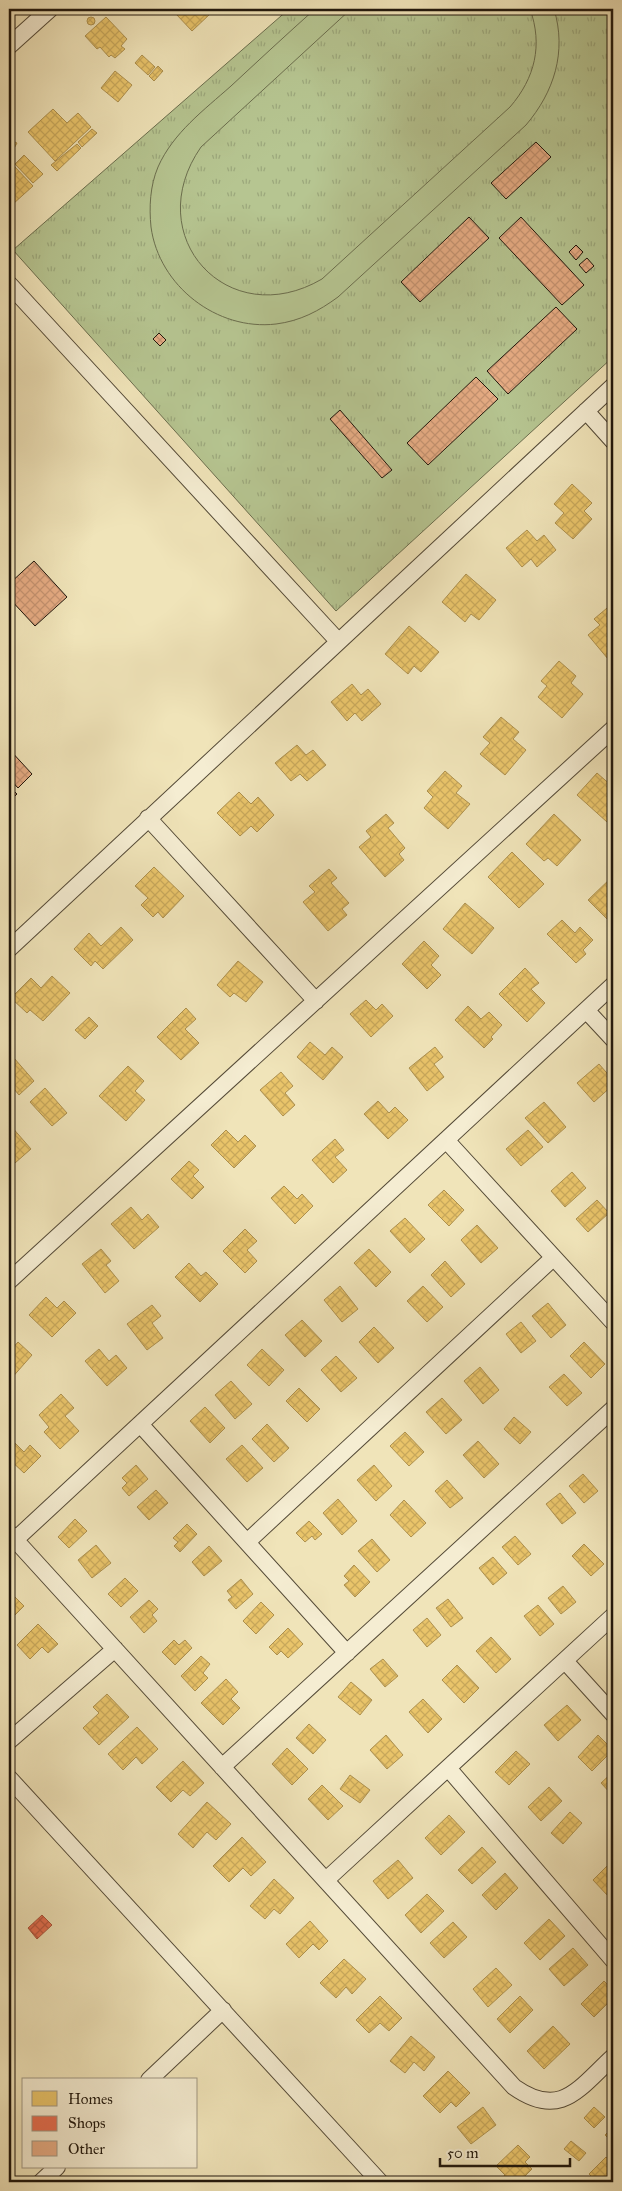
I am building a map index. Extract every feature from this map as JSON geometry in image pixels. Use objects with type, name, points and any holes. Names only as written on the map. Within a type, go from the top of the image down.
[{"type":"street","points":[[9,46],[50,9]]},
{"type":"street","points":[[9,284],[338,641]]},
{"type":"street","points":[[9,949],[613,386]]},
{"type":"street","points":[[586,411],[613,441]]},
{"type":"street","points":[[9,1281],[316,1001],[610,739]]},
{"type":"street","points":[[148,818],[316,1001]]},
{"type":"street","points":[[613,985],[140,1424],[12,1536],[514,2087],[530,2098],[543,2102],[557,2102],[575,2092],[613,2057]]},
{"type":"street","points":[[586,1010],[613,1039]]},
{"type":"street","points":[[446,1140],[613,1322]]},
{"type":"street","points":[[246,1542],[553,1258]]},
{"type":"street","points":[[222,1767],[613,1409]]},
{"type":"street","points":[[140,1424],[347,1653]]},
{"type":"street","points":[[326,1880],[613,1616]]},
{"type":"street","points":[[9,1741],[114,1649]]},
{"type":"street","points":[[564,1661],[613,1714]]},
{"type":"street","points":[[448,1768],[613,1960]]},
{"type":"street","points":[[9,1778],[380,2182]]},
{"type":"street","points":[[151,2078],[223,2010]]},
{"type":"street","points":[[41,2182],[56,2168]]},
{"type":"green space","points":[[289,9],[613,9],[613,357],[336,611],[13,250]]},
{"type":"green space","points":[[315,9],[351,9],[201,147],[185,180],[181,213],[187,242],[203,267],[226,285],[255,294],[287,293],[322,279],[510,107],[526,85],[534,61],[536,35],[530,9],[554,9],[559,41],[555,71],[544,99],[526,125],[338,297],[309,315],[285,323],[254,324],[233,320],[213,312],[194,300],[166,268],[156,248],[151,227],[150,204],[153,182],[164,155],[181,133],[200,113]]},
{"type":"building: Homes","points":[[181,9],[205,9],[210,14],[192,31],[176,14]]},
{"type":"building: Homes","points":[[91,17],[95,21],[91,25],[87,21]]},
{"type":"building: Homes","points":[[106,17],[127,39],[121,46],[125,49],[115,58],[111,55],[109,57],[100,47],[97,49],[85,36]]},
{"type":"building: Homes","points":[[142,55],[155,67],[148,75],[135,63]]},
{"type":"building: Homes","points":[[158,66],[163,71],[154,81],[149,76]]},
{"type":"building: Homes","points":[[115,71],[132,85],[118,102],[101,88]]},
{"type":"building: Homes","points":[[53,109],[67,123],[78,113],[91,127],[55,161],[28,132]]},
{"type":"building: Homes","points":[[92,129],[97,133],[82,147],[78,142]]},
{"type":"building: Homes","points":[[9,139],[17,143],[12,152],[9,150]]},
{"type":"building: Homes","points":[[77,144],[81,148],[57,171],[51,165]]},
{"type":"building: Homes","points":[[24,155],[43,174],[33,183],[15,164]]},
{"type":"building: Homes","points":[[14,166],[33,186],[13,204],[9,199],[9,170]]},
{"type":"building: Homes","points":[[572,484],[592,503],[584,511],[592,519],[573,539],[555,523],[564,513],[554,504]]},
{"type":"building: Homes","points":[[527,530],[537,541],[544,535],[556,550],[537,567],[531,559],[522,567],[506,548]]},
{"type":"building: Homes","points":[[466,574],[496,600],[479,620],[471,614],[465,622],[442,602]]},
{"type":"building: Homes","points":[[613,603],[613,665],[588,635],[600,625],[594,619]]},
{"type":"building: Homes","points":[[409,626],[439,652],[421,672],[414,666],[408,674],[385,654]]},
{"type":"building: Homes","points":[[559,661],[576,676],[571,683],[583,694],[562,718],[538,697],[547,686],[541,681]]},
{"type":"building: Homes","points":[[352,684],[361,695],[368,689],[381,704],[362,721],[355,713],[347,721],[331,702]]},
{"type":"building: Homes","points":[[501,717],[519,732],[513,739],[526,750],[505,775],[480,754],[490,743],[483,737]]},
{"type":"building: Homes","points":[[297,745],[306,755],[313,750],[326,765],[307,781],[300,774],[291,781],[275,763]]},
{"type":"building: Homes","points":[[445,771],[462,786],[456,793],[470,804],[448,829],[424,808],[433,797],[427,791]]},
{"type":"building: Homes","points":[[597,773],[613,787],[613,795],[610,799],[613,803],[613,816],[607,822],[577,795]]},
{"type":"building: Homes","points":[[239,792],[251,804],[258,797],[274,815],[257,832],[251,826],[240,836],[217,813]]},
{"type":"building: Homes","points":[[386,814],[394,823],[388,828],[405,848],[399,854],[404,860],[385,877],[359,847],[371,837],[366,831]]},
{"type":"building: Homes","points":[[554,814],[581,840],[557,866],[548,858],[544,861],[526,844]]},
{"type":"building: Homes","points":[[512,852],[544,884],[519,908],[488,877]]},
{"type":"building: Homes","points":[[154,867],[184,896],[163,918],[158,912],[153,917],[141,905],[148,898],[135,886]]},
{"type":"building: Homes","points":[[329,869],[337,878],[331,883],[349,903],[342,909],[347,915],[328,931],[303,902],[315,892],[309,886]]},
{"type":"building: Homes","points":[[613,876],[613,925],[588,900]]},
{"type":"building: Homes","points":[[465,903],[494,928],[472,954],[443,929]]},
{"type":"building: Homes","points":[[562,920],[575,933],[580,927],[593,940],[583,950],[586,954],[576,963],[547,934]]},
{"type":"building: Homes","points":[[121,927],[133,940],[103,969],[95,961],[91,966],[74,949],[89,933],[101,946]]},
{"type":"building: Homes","points":[[424,941],[439,956],[431,965],[441,975],[427,989],[402,964]]},
{"type":"building: Homes","points":[[238,961],[263,982],[246,1002],[234,993],[230,997],[217,985]]},
{"type":"building: Homes","points":[[525,968],[539,983],[531,989],[545,1003],[527,1022],[499,994]]},
{"type":"building: Homes","points":[[52,976],[70,993],[43,1021],[30,1010],[27,1013],[11,998],[31,978],[41,988]]},
{"type":"building: Homes","points":[[366,1000],[376,1010],[382,1004],[393,1016],[371,1037],[350,1014]]},
{"type":"building: Homes","points":[[468,1006],[481,1019],[489,1012],[502,1025],[491,1037],[493,1039],[484,1048],[455,1020]]},
{"type":"building: Homes","points":[[186,1008],[196,1019],[185,1029],[199,1043],[181,1060],[157,1037]]},
{"type":"building: Homes","points":[[89,1017],[98,1026],[85,1039],[75,1030]]},
{"type":"building: Homes","points":[[310,1042],[325,1055],[332,1047],[343,1057],[323,1080],[297,1057]]},
{"type":"building: Homes","points":[[435,1047],[443,1057],[434,1064],[444,1077],[427,1091],[409,1068]]},
{"type":"building: Homes","points":[[14,1058],[34,1081],[19,1095],[9,1083],[9,1063]]},
{"type":"building: Homes","points":[[599,1064],[613,1080],[613,1085],[594,1102],[577,1083]]},
{"type":"building: Homes","points":[[128,1066],[144,1081],[135,1091],[145,1100],[126,1121],[99,1096]]},
{"type":"building: Homes","points":[[281,1072],[293,1086],[285,1093],[295,1105],[283,1116],[260,1090]]},
{"type":"building: Homes","points":[[45,1088],[67,1113],[52,1126],[30,1102]]},
{"type":"building: Homes","points":[[378,1101],[389,1113],[395,1107],[408,1120],[388,1139],[364,1114]]},
{"type":"building: Homes","points":[[544,1102],[566,1127],[548,1143],[525,1118]]},
{"type":"building: Homes","points":[[11,1126],[31,1149],[15,1163],[9,1156],[9,1127]]},
{"type":"building: Homes","points":[[226,1130],[238,1142],[245,1135],[256,1146],[234,1168],[211,1145]]},
{"type":"building: Homes","points":[[528,1130],[543,1147],[521,1166],[506,1149]]},
{"type":"building: Homes","points":[[335,1139],[344,1150],[335,1157],[347,1170],[333,1183],[312,1160]]},
{"type":"building: Homes","points":[[189,1161],[199,1170],[193,1176],[204,1187],[192,1199],[171,1179]]},
{"type":"building: Homes","points":[[572,1172],[586,1188],[565,1207],[551,1191]]},
{"type":"building: Homes","points":[[284,1186],[297,1199],[302,1194],[313,1206],[295,1224],[271,1198]]},
{"type":"building: Homes","points":[[444,1190],[464,1210],[449,1226],[428,1205]]},
{"type":"building: Homes","points":[[597,1200],[609,1213],[588,1232],[576,1219]]},
{"type":"building: Homes","points":[[131,1207],[142,1220],[148,1214],[159,1227],[134,1249],[111,1224]]},
{"type":"building: Homes","points":[[405,1218],[425,1239],[410,1253],[390,1231]]},
{"type":"building: Homes","points":[[477,1225],[498,1248],[481,1263],[461,1240]]},
{"type":"building: Homes","points":[[245,1229],[257,1241],[247,1250],[257,1261],[245,1273],[223,1251]]},
{"type":"building: Homes","points":[[101,1249],[111,1261],[106,1265],[119,1281],[105,1293],[82,1264]]},
{"type":"building: Homes","points":[[369,1249],[391,1272],[376,1287],[354,1263]]},
{"type":"building: Homes","points":[[445,1261],[465,1284],[451,1297],[431,1275]]},
{"type":"building: Homes","points":[[189,1263],[201,1276],[206,1272],[218,1284],[200,1302],[175,1277]]},
{"type":"building: Homes","points":[[340,1286],[358,1309],[342,1322],[324,1300]]},
{"type":"building: Homes","points":[[423,1286],[443,1307],[427,1322],[407,1301]]},
{"type":"building: Homes","points":[[46,1297],[57,1308],[64,1301],[76,1313],[52,1337],[29,1315]]},
{"type":"building: Homes","points":[[548,1303],[566,1325],[551,1338],[532,1316]]},
{"type":"building: Homes","points":[[152,1305],[161,1316],[152,1323],[163,1338],[147,1350],[127,1324]]},
{"type":"building: Homes","points":[[302,1320],[322,1341],[305,1357],[285,1335]]},
{"type":"building: Homes","points":[[521,1322],[536,1341],[521,1353],[506,1334]]},
{"type":"building: Homes","points":[[374,1327],[394,1348],[378,1363],[359,1342]]},
{"type":"building: Homes","points":[[18,1342],[32,1355],[10,1380],[9,1352]]},
{"type":"building: Homes","points":[[584,1342],[605,1364],[591,1378],[570,1356]]},
{"type":"building: Homes","points":[[99,1349],[109,1361],[116,1355],[127,1368],[107,1386],[85,1361]]},
{"type":"building: Homes","points":[[262,1349],[284,1370],[269,1386],[247,1365]]},
{"type":"building: Homes","points":[[336,1356],[357,1378],[341,1392],[321,1370]]},
{"type":"building: Homes","points":[[480,1367],[499,1390],[483,1404],[464,1381]]},
{"type":"building: Homes","points":[[564,1374],[582,1393],[567,1406],[549,1387]]},
{"type":"building: Homes","points":[[231,1381],[252,1404],[235,1419],[215,1395]]},
{"type":"building: Homes","points":[[299,1388],[320,1409],[307,1422],[286,1401]]},
{"type":"building: Homes","points":[[61,1394],[74,1408],[65,1416],[79,1431],[60,1449],[44,1432],[49,1427],[39,1415]]},
{"type":"building: Homes","points":[[442,1398],[462,1420],[446,1434],[426,1412]]},
{"type":"building: Homes","points":[[205,1407],[225,1428],[210,1443],[190,1421]]},
{"type":"building: Homes","points":[[514,1417],[531,1432],[520,1444],[504,1429]]},
{"type":"building: Homes","points":[[267,1424],[289,1448],[274,1462],[252,1439]]},
{"type":"building: Homes","points":[[405,1432],[424,1452],[409,1466],[390,1446]]},
{"type":"building: Homes","points":[[10,1438],[24,1452],[30,1445],[41,1456],[24,1473],[9,1459]]},
{"type":"building: Homes","points":[[478,1441],[499,1464],[484,1478],[463,1455]]},
{"type":"building: Homes","points":[[242,1445],[263,1468],[247,1482],[226,1459]]},
{"type":"building: Homes","points":[[136,1465],[148,1479],[129,1496],[122,1488],[127,1483],[122,1478]]},
{"type":"building: Homes","points":[[374,1465],[392,1486],[376,1501],[357,1480]]},
{"type":"building: Homes","points":[[583,1474],[598,1491],[584,1503],[569,1486]]},
{"type":"building: Homes","points":[[447,1480],[463,1498],[450,1508],[435,1491]]},
{"type":"building: Homes","points":[[156,1490],[168,1503],[149,1520],[137,1507]]},
{"type":"building: Homes","points":[[560,1493],[576,1513],[562,1524],[546,1504]]},
{"type":"building: Homes","points":[[338,1499],[357,1521],[342,1535],[323,1513]]},
{"type":"building: Homes","points":[[404,1500],[426,1523],[411,1537],[390,1515]]},
{"type":"building: Homes","points":[[75,1519],[87,1531],[69,1548],[58,1537]]},
{"type":"building: Homes","points":[[309,1521],[322,1534],[315,1540],[312,1536],[305,1542],[296,1533]]},
{"type":"building: Homes","points":[[187,1524],[197,1534],[180,1552],[174,1546],[178,1542],[173,1538]]},
{"type":"building: Homes","points":[[515,1536],[531,1554],[518,1565],[502,1547]]},
{"type":"building: Homes","points":[[372,1539],[390,1560],[377,1572],[358,1551]]},
{"type":"building: Homes","points":[[584,1544],[604,1564],[591,1576],[572,1556]]},
{"type":"building: Homes","points":[[96,1545],[111,1563],[92,1578],[78,1560]]},
{"type":"building: Homes","points":[[209,1546],[222,1561],[204,1576],[192,1562]]},
{"type":"building: Homes","points":[[493,1557],[507,1573],[493,1585],[479,1568]]},
{"type":"building: Homes","points":[[354,1565],[370,1582],[355,1597],[344,1585],[349,1581],[344,1576]]},
{"type":"building: Homes","points":[[125,1578],[138,1591],[121,1607],[108,1594]]},
{"type":"building: Homes","points":[[241,1579],[253,1594],[236,1609],[228,1600],[232,1597],[227,1591]]},
{"type":"building: Homes","points":[[563,1586],[576,1602],[561,1614],[548,1598]]},
{"type":"building: Homes","points":[[9,1591],[24,1606],[10,1620],[9,1618]]},
{"type":"building: Homes","points":[[448,1599],[463,1618],[451,1627],[436,1608]]},
{"type":"building: Homes","points":[[149,1600],[158,1609],[152,1615],[157,1621],[144,1633],[130,1617]]},
{"type":"building: Homes","points":[[261,1602],[274,1615],[256,1634],[243,1621]]},
{"type":"building: Homes","points":[[538,1605],[554,1624],[540,1636],[524,1616]]},
{"type":"building: Homes","points":[[427,1618],[441,1635],[427,1647],[413,1630]]},
{"type":"building: Homes","points":[[38,1624],[58,1644],[48,1653],[42,1647],[30,1659],[17,1645]]},
{"type":"building: Homes","points":[[288,1628],[303,1644],[288,1658],[281,1651],[277,1655],[269,1647]]},
{"type":"building: Homes","points":[[491,1637],[511,1659],[496,1673],[476,1651]]},
{"type":"building: Homes","points":[[174,1640],[179,1645],[185,1640],[192,1648],[175,1665],[162,1652]]},
{"type":"building: Homes","points":[[201,1656],[210,1664],[203,1673],[208,1678],[195,1691],[181,1676]]},
{"type":"building: Homes","points":[[383,1659],[398,1676],[385,1687],[370,1669]]},
{"type":"building: Homes","points":[[457,1665],[479,1688],[464,1703],[442,1680]]},
{"type":"building: Homes","points":[[226,1679],[238,1692],[231,1699],[240,1708],[223,1725],[201,1703]]},
{"type":"building: Homes","points":[[351,1682],[372,1700],[360,1715],[338,1697]]},
{"type":"building: Homes","points":[[107,1694],[129,1717],[99,1745],[83,1728],[99,1713],[93,1707]]},
{"type":"building: Homes","points":[[423,1699],[442,1719],[428,1733],[409,1712]]},
{"type":"building: Homes","points":[[567,1705],[581,1720],[558,1741],[544,1725]]},
{"type":"building: Homes","points":[[309,1724],[326,1740],[313,1754],[296,1738]]},
{"type":"building: Homes","points":[[137,1727],[158,1749],[142,1764],[136,1757],[123,1770],[108,1754]]},
{"type":"building: Homes","points":[[386,1735],[403,1755],[387,1769],[370,1750]]},
{"type":"building: Homes","points":[[598,1735],[613,1750],[592,1771],[578,1757]]},
{"type":"building: Homes","points":[[287,1748],[308,1769],[292,1785],[272,1764]]},
{"type":"building: Homes","points":[[516,1751],[530,1764],[509,1785],[495,1772]]},
{"type":"building: Homes","points":[[183,1761],[204,1783],[190,1796],[183,1790],[171,1802],[156,1787]]},
{"type":"building: Homes","points":[[613,1772],[613,1796],[601,1783]]},
{"type":"building: Homes","points":[[350,1775],[370,1790],[360,1803],[340,1789]]},
{"type":"building: Homes","points":[[322,1785],[343,1806],[328,1820],[308,1799]]},
{"type":"building: Homes","points":[[549,1787],[562,1801],[541,1821],[528,1807]]},
{"type":"building: Homes","points":[[207,1802],[231,1824],[216,1840],[207,1832],[193,1848],[178,1834]]},
{"type":"building: Homes","points":[[570,1812],[582,1823],[563,1844],[551,1833]]},
{"type":"building: Homes","points":[[449,1815],[465,1832],[441,1855],[425,1838]]},
{"type":"building: Homes","points":[[242,1837],[266,1862],[251,1876],[243,1868],[229,1882],[213,1866]]},
{"type":"building: Homes","points":[[482,1847],[496,1862],[472,1884],[458,1870]]},
{"type":"building: Homes","points":[[398,1860],[413,1878],[388,1899],[373,1881]]},
{"type":"building: Homes","points":[[613,1860],[613,1890],[608,1896],[593,1880]]},
{"type":"building: Homes","points":[[505,1873],[518,1888],[496,1910],[482,1895]]},
{"type":"building: Homes","points":[[274,1879],[294,1898],[280,1914],[274,1909],[265,1919],[250,1906]]},
{"type":"building: Homes","points":[[427,1894],[444,1911],[421,1933],[405,1915]]},
{"type":"building: Homes","points":[[549,1919],[565,1936],[540,1960],[524,1943]]},
{"type":"building: Homes","points":[[310,1921],[328,1941],[319,1950],[313,1944],[299,1958],[286,1944]]},
{"type":"building: Homes","points":[[453,1922],[467,1937],[444,1958],[430,1943]]},
{"type":"building: Homes","points":[[573,1948],[588,1965],[564,1986],[549,1969]]},
{"type":"building: Homes","points":[[344,1959],[366,1979],[352,1994],[346,1987],[336,1998],[320,1983]]},
{"type":"building: Homes","points":[[496,1968],[512,1985],[488,2007],[473,1989]]},
{"type":"building: Homes","points":[[604,1981],[613,1990],[613,1998],[594,2017],[581,2004]]},
{"type":"building: Homes","points":[[380,1996],[402,2018],[389,2031],[380,2023],[369,2033],[356,2020]]},
{"type":"building: Homes","points":[[520,1996],[533,2010],[510,2033],[497,2019]]},
{"type":"building: Homes","points":[[553,2026],[570,2044],[544,2069],[527,2051]]},
{"type":"building: Homes","points":[[411,2036],[435,2057],[424,2071],[414,2062],[405,2073],[390,2061]]},
{"type":"building: Homes","points":[[448,2071],[470,2093],[456,2107],[451,2102],[440,2113],[423,2096]]},
{"type":"building: Homes","points":[[483,2107],[496,2125],[471,2144],[457,2127]]},
{"type":"building: Homes","points":[[594,2107],[605,2117],[594,2128],[584,2118]]},
{"type":"building: Homes","points":[[613,2127],[613,2153],[608,2147],[612,2142],[605,2135]]},
{"type":"building: Homes","points":[[571,2141],[586,2153],[579,2161],[564,2149]]},
{"type":"building: Homes","points":[[518,2145],[530,2157],[525,2162],[532,2169],[521,2180],[522,2182],[497,2182],[505,2175],[496,2166]]},
{"type":"building: Homes","points":[[606,2157],[613,2163],[613,2182],[597,2182],[589,2174]]},
{"type":"building: Shops","points":[[42,1915],[52,1925],[37,1939],[28,1928]]},
{"type":"building: Other","points":[[536,142],[551,157],[506,199],[491,183]]},
{"type":"building: Other","points":[[469,217],[489,238],[420,302],[401,282]]},
{"type":"building: Other","points":[[521,217],[584,285],[562,305],[499,238]]},
{"type":"building: Other","points":[[576,245],[583,252],[576,260],[569,252]]},
{"type":"building: Other","points":[[587,258],[594,266],[586,273],[579,265]]},
{"type":"building: Other","points":[[556,307],[577,329],[508,394],[487,371]]},
{"type":"building: Other","points":[[159,333],[166,340],[160,346],[153,339]]},
{"type":"building: Other","points":[[476,377],[498,399],[428,465],[407,443]]},
{"type":"building: Other","points":[[340,410],[392,470],[382,478],[330,419]]},
{"type":"building: Other","points":[[34,561],[67,597],[35,626],[9,598],[9,584]]},
{"type":"building: Other","points":[[9,749],[32,774],[18,788],[9,778]]},
{"type":"building: Other","points":[[9,788],[17,794],[9,802]]}]
